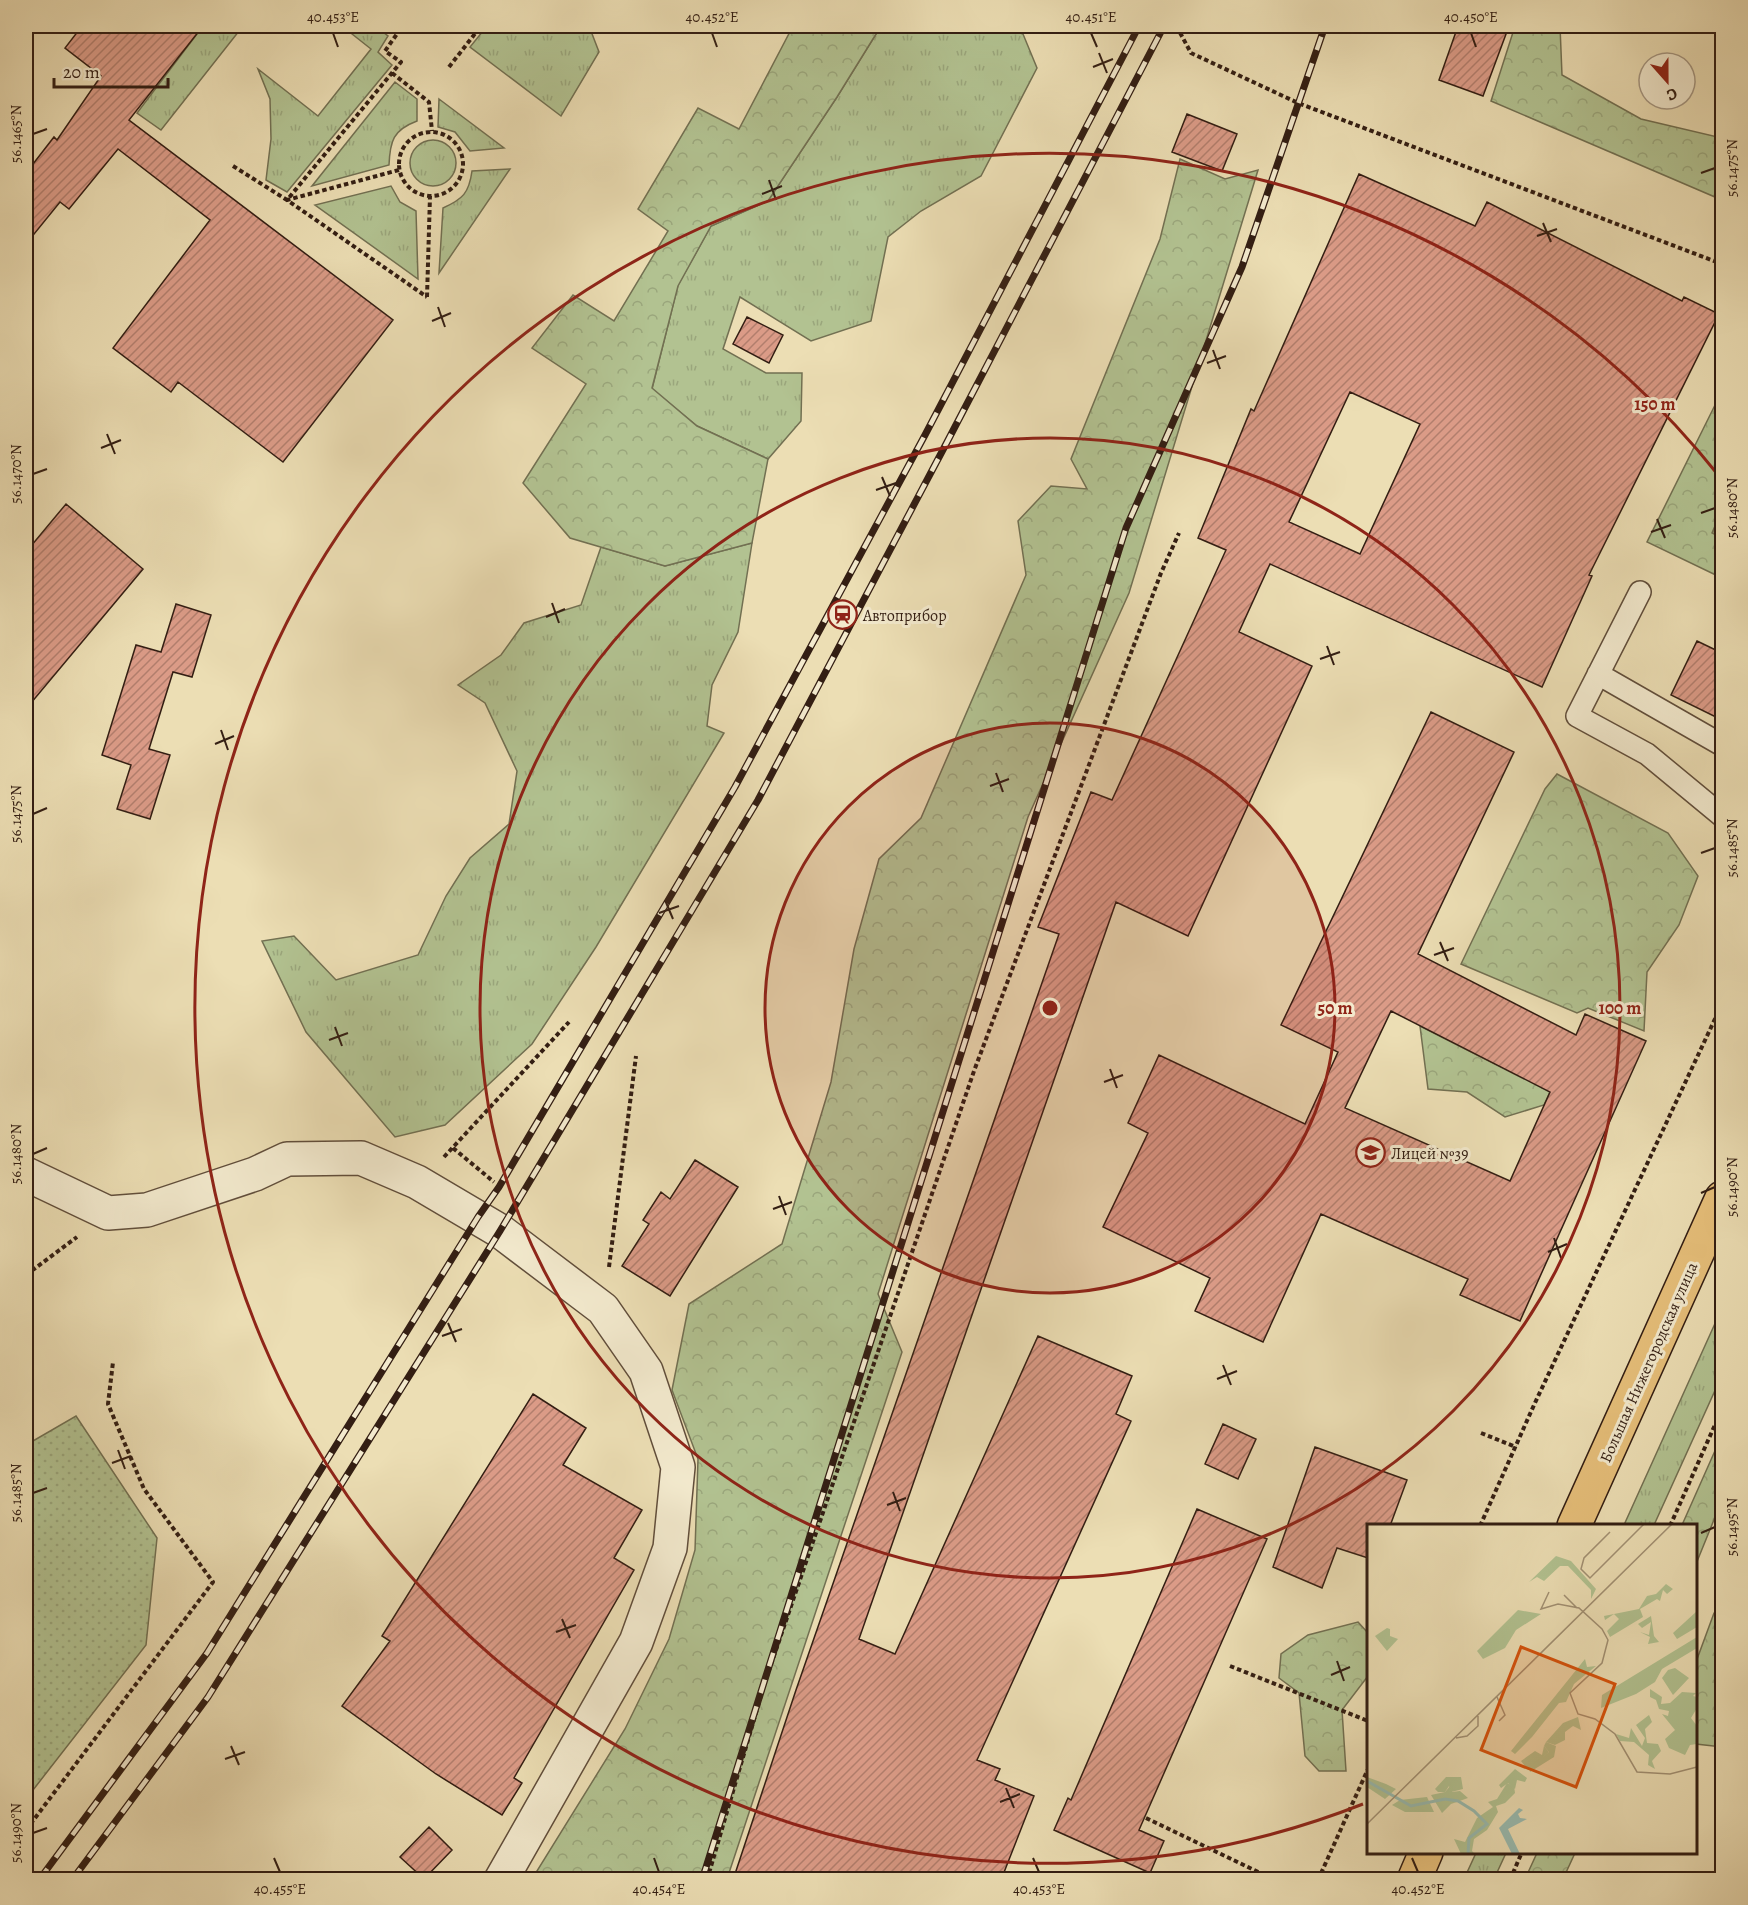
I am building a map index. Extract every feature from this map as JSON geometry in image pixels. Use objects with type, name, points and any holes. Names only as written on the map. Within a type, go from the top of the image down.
[{"type":"main road","name":"Большая Нижегородская улица","points":[[1575,1524],[1722,1198]]},
{"type":"main road","points":[[1414,1880],[1425,1854]]},
{"type":"street","points":[[26,1174],[108,1213],[147,1210],[255,1174],[287,1159],[361,1158],[417,1182],[500,1231],[603,1309],[646,1371],[678,1467],[670,1548],[636,1642],[501,1880]]},
{"type":"lane","points":[[1640,592],[1577,716],[1647,754],[1722,816]]},
{"type":"lane","points":[[1598,674],[1722,745]]},
{"type":"path","points":[[449,67],[482,26]]},
{"type":"path","points":[[1179,26],[1178,29],[1191,53],[1298,103],[1722,264]]},
{"type":"path","points":[[287,200],[401,62],[385,51],[399,31]]},
{"type":"path","points":[[392,73],[429,102],[432,131]]},
{"type":"path","points":[[432,131],[446,134],[457,143],[464,156],[463,172],[456,184],[445,194],[430,196],[410,189],[399,170],[401,151],[413,136],[432,131]]},
{"type":"path","points":[[233,166],[287,200],[427,297],[430,196]]},
{"type":"path","points":[[287,200],[399,170]]},
{"type":"path","points":[[707,1880],[765,1682],[974,1071],[1161,573],[1179,533]]},
{"type":"path","points":[[1481,1524],[1722,1004]]},
{"type":"path","points":[[417,1182],[453,1148],[570,1022]]},
{"type":"path","points":[[603,1309],[636,1056]]},
{"type":"path","points":[[26,1275],[108,1213]]},
{"type":"path","points":[[26,1830],[213,1582],[144,1489],[108,1404],[113,1362]]},
{"type":"path","points":[[1671,1524],[1722,1409]]},
{"type":"path","points":[[1481,1433],[1516,1447]]},
{"type":"path","points":[[1230,1666],[1367,1721]]},
{"type":"path","points":[[1318,1880],[1367,1771]]},
{"type":"path","points":[[1146,1818],[1275,1880]]},
{"type":"path","points":[[1510,1880],[1521,1854]]},
{"type":"green space","points":[[203,26],[243,26],[161,130],[137,113]]},
{"type":"green space","points":[[342,26],[375,26],[388,36],[378,52],[392,65],[287,192],[266,180],[271,139],[270,99],[258,69],[318,116],[371,49]]},
{"type":"green space","points":[[487,26],[589,26],[599,52],[561,116],[470,47]]},
{"type":"green space","points":[[793,26],[881,26],[768,201],[711,226],[678,286],[652,388],[697,426],[768,459],[752,543],[665,566],[570,538],[523,483],[586,384],[532,348],[573,295],[614,321],[668,231],[638,209],[698,108],[739,129]]},
{"type":"green space","points":[[881,26],[1002,26],[1023,34],[1037,68],[981,176],[921,211],[888,237],[871,321],[811,341],[740,297],[723,349],[766,373],[802,373],[801,421],[768,459],[697,426],[652,389],[678,285],[711,226],[768,201]]},
{"type":"green space","points":[[1515,26],[1560,26],[1562,75],[1641,119],[1722,138],[1722,200],[1491,101]]},
{"type":"green space","points":[[395,82],[417,99],[417,121],[403,128],[394,137],[390,149],[389,165],[312,186]]},
{"type":"green space","points":[[439,99],[504,148],[470,151],[455,132],[438,127]]},
{"type":"green space","points":[[433,140],[449,147],[456,163],[449,179],[433,186],[417,179],[410,163],[417,147]]},
{"type":"green space","points":[[1180,159],[1225,179],[1258,170],[1129,593],[1028,817],[878,1294],[902,1352],[727,1879],[532,1879],[625,1729],[669,1639],[695,1550],[698,1459],[672,1390],[689,1304],[782,1244],[831,1082],[854,949],[879,859],[921,818],[1026,575],[1018,521],[1051,486],[1087,489],[1071,459],[1160,239]]},
{"type":"green space","points":[[510,169],[439,273],[443,208],[456,202],[464,194],[472,171]]},
{"type":"green space","points":[[391,186],[400,202],[416,211],[418,279],[315,205]]},
{"type":"green space","points":[[1722,391],[1722,510],[1712,533],[1722,538],[1722,578],[1647,542]]},
{"type":"green space","points":[[1720,515],[1722,516],[1722,538],[1712,533]]},
{"type":"green space","points":[[752,543],[738,632],[712,685],[707,726],[724,733],[596,947],[532,1044],[445,1125],[395,1137],[306,1032],[262,941],[294,936],[336,980],[418,955],[446,896],[470,858],[509,824],[517,771],[485,703],[458,685],[501,655],[524,623],[581,605],[601,547],[665,566]]},
{"type":"green space","points":[[1557,774],[1668,833],[1698,876],[1679,925],[1647,972],[1644,1031],[1588,1008],[1577,1013],[1461,964],[1545,789]]},
{"type":"green space","points":[[1420,1026],[1524,1079],[1567,1056],[1544,1105],[1505,1117],[1467,1092],[1428,1089]]},
{"type":"green space","points":[[1722,1308],[1722,1375],[1654,1524],[1624,1524]]},
{"type":"green space","points":[[76,1416],[157,1538],[146,1645],[26,1799],[26,1445]]},
{"type":"green space","points":[[1722,1435],[1722,1500],[1697,1562],[1697,1524],[1682,1524]]},
{"type":"green space","points":[[1722,1610],[1722,1747],[1697,1744],[1697,1659],[1714,1613]]},
{"type":"green space","points":[[1358,1622],[1367,1632],[1367,1677],[1342,1710],[1346,1771],[1319,1771],[1305,1756],[1299,1693],[1279,1678],[1281,1654],[1308,1635]]},
{"type":"green space","points":[[1476,1854],[1506,1854],[1494,1879],[1464,1879]]},
{"type":"green space","points":[[1537,1854],[1575,1854],[1563,1879],[1525,1879]]},
{"type":"building","points":[[82,26],[203,26],[129,120],[393,320],[283,462],[178,382],[171,392],[113,348],[210,220],[118,149],[69,209],[60,202],[26,244],[26,173],[54,137],[57,140],[101,76],[65,48]]},
{"type":"building","points":[[1458,26],[1509,26],[1483,96],[1439,80]]},
{"type":"building","points":[[1187,114],[1237,134],[1222,171],[1172,152]]},
{"type":"building","points":[[1359,174],[1475,226],[1487,202],[1682,301],[1684,297],[1719,314],[1589,575],[1592,576],[1542,687],[1270,564],[1239,632],[1312,666],[1188,936],[1116,902],[859,1639],[895,1654],[1038,1336],[1132,1376],[1116,1414],[1131,1421],[977,1760],[1000,1769],[995,1780],[1034,1796],[1001,1880],[733,1880],[796,1690],[1059,934],[1038,927],[1091,792],[1112,800],[1226,550],[1198,538],[1251,409],[1254,411]],"holes":[[[1350,392],[1420,424],[1360,554],[1289,522]]]},
{"type":"building","points":[[747,317],[783,335],[769,363],[733,344]]},
{"type":"building","points":[[66,504],[143,569],[26,709],[26,552]]},
{"type":"building","points":[[176,604],[211,615],[192,677],[173,672],[149,749],[170,755],[150,819],[117,809],[131,765],[102,755],[136,645],[161,652]]},
{"type":"building","points":[[1697,641],[1722,653],[1722,720],[1671,695]]},
{"type":"building","points":[[1431,712],[1514,752],[1418,954],[1576,1035],[1585,1014],[1646,1041],[1520,1321],[1460,1295],[1468,1279],[1321,1214],[1263,1342],[1195,1311],[1210,1278],[1103,1227],[1148,1133],[1128,1123],[1159,1055],[1305,1124],[1338,1052],[1281,1025]],"holes":[[[1391,1011],[1550,1092],[1510,1181],[1345,1108]]]},
{"type":"building","points":[[695,1160],[738,1187],[670,1296],[622,1266],[649,1224],[643,1220],[661,1192],[670,1199]]},
{"type":"building","points":[[533,1394],[586,1428],[563,1465],[642,1510],[614,1558],[634,1570],[514,1778],[522,1783],[502,1815],[436,1774],[342,1706],[390,1641],[382,1636]]},
{"type":"building","points":[[1223,1424],[1256,1439],[1238,1479],[1205,1464]]},
{"type":"building","points":[[1315,1447],[1407,1480],[1391,1524],[1367,1524],[1367,1558],[1337,1548],[1322,1588],[1273,1567]]},
{"type":"building","points":[[1197,1509],[1267,1539],[1139,1830],[1164,1841],[1150,1873],[1054,1830],[1068,1798],[1071,1800]]},
{"type":"building","points":[[429,1827],[452,1850],[424,1879],[400,1857]]},
{"type":"railway","points":[[39,1880],[207,1653],[478,1217],[499,1187],[735,787],[925,435],[1139,26]]},
{"type":"railway","points":[[72,1880],[208,1697],[500,1231],[758,800],[1164,26]]},
{"type":"railway","points":[[702,1880],[1126,528],[1242,267],[1325,26]]},
{"type":"place","name":"Автоприбор","points":[[842,615]]},
{"type":"place","name":"Лицей №39","points":[[1370,1153]]}]
